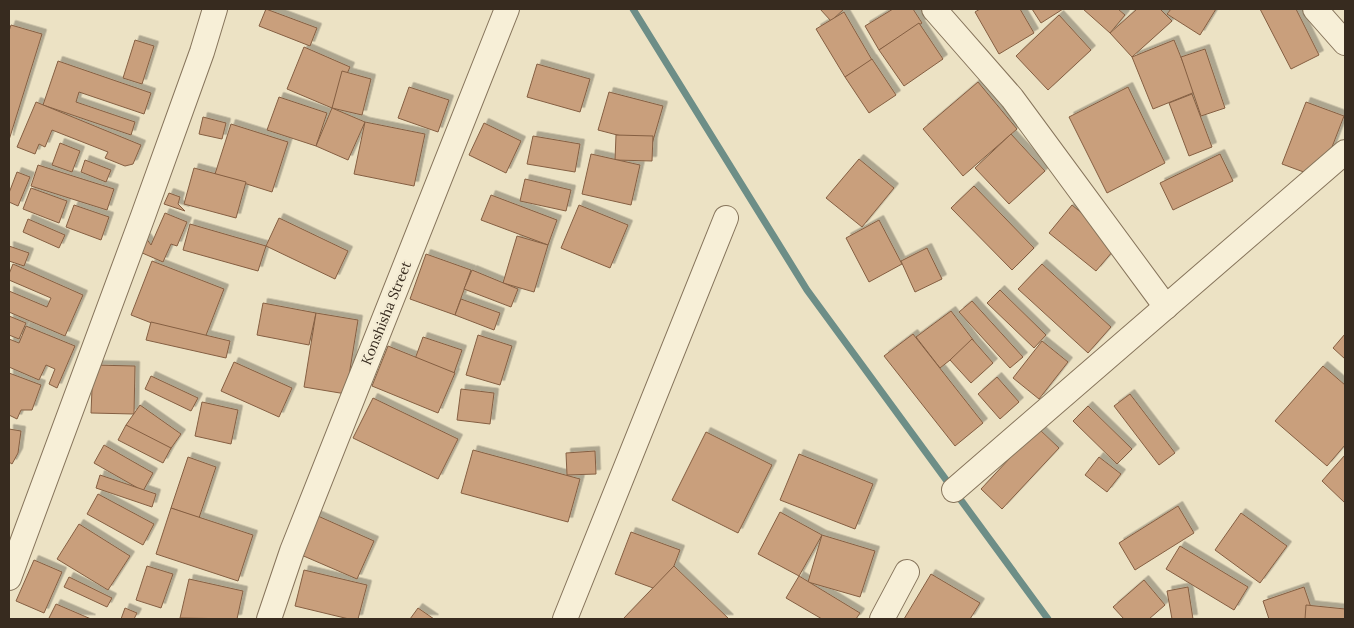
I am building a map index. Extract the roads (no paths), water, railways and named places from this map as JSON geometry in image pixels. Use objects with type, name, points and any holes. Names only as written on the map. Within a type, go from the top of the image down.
[{"type":"street","points":[[9,578],[143,216],[202,52],[215,9]]},
{"type":"street","name":"Konshisha Street","points":[[269,619],[292,551],[507,9]]},
{"type":"street","points":[[934,9],[1012,98],[1166,307]]},
{"type":"street","points":[[1315,9],[1345,43]]},
{"type":"street","points":[[954,490],[1345,152]]},
{"type":"street","points":[[565,619],[726,218]]},
{"type":"street","points":[[882,619],[907,572]]},
{"type":"waterway","points":[[633,9],[807,290],[1048,619]]}]
